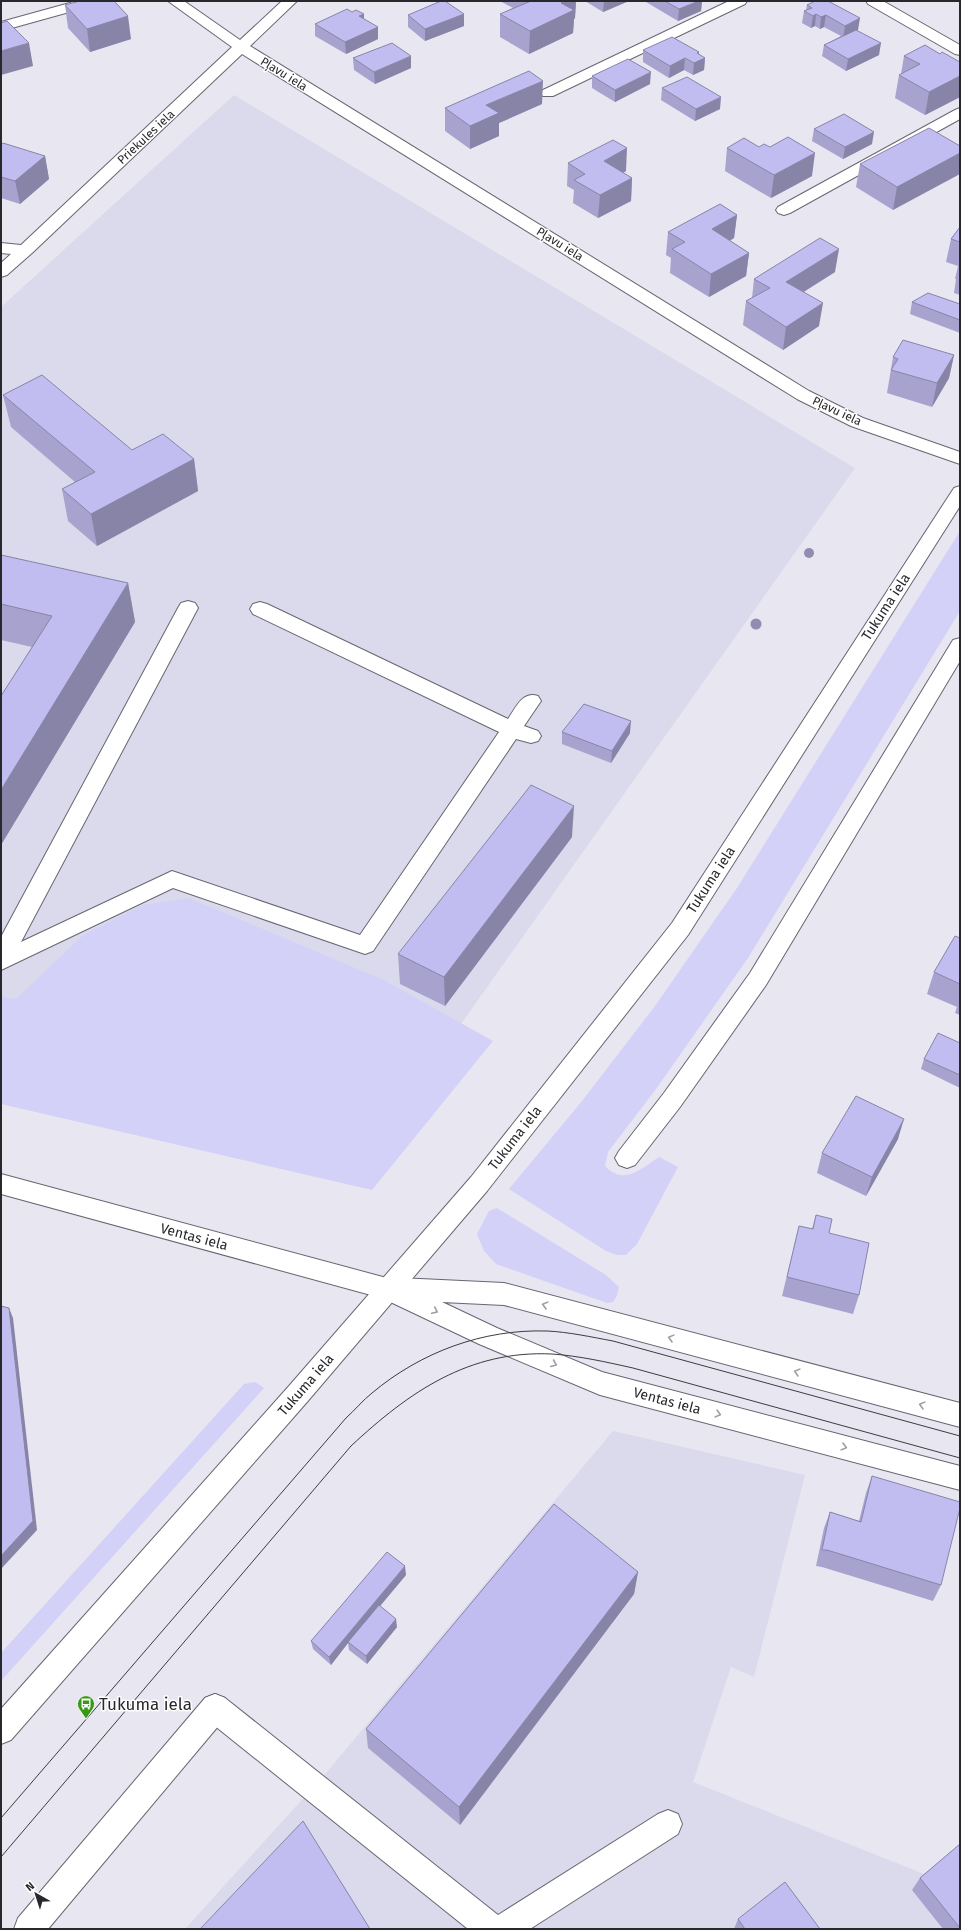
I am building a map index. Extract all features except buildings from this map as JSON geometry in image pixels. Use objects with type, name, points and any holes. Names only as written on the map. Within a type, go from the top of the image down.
[{"type":"street","points":[[1,27],[93,1]]},
{"type":"street","name":"Pļavu iela","points":[[175,1],[241,47],[803,395],[857,422],[960,458]]},
{"type":"street","name":"Priekules iela","points":[[1,272],[241,47],[258,29],[290,1]]},
{"type":"street","points":[[548,93],[740,1]]},
{"type":"street","points":[[872,1],[960,51]]},
{"type":"street","points":[[784,210],[960,112]]},
{"type":"street","points":[[1,248],[26,250]]},
{"type":"street","name":"Tukuma iela","points":[[1,1730],[298,1394],[387,1288],[479,1184],[680,929],[960,492]]},
{"type":"street","points":[[1,958],[188,608]]},
{"type":"street","points":[[260,609],[522,733]]},
{"type":"street","points":[[627,1158],[672,1100],[758,978],[960,645]]},
{"type":"street","points":[[1,961],[172,879],[365,945],[522,733],[532,701]]},
{"type":"street","name":"Ventas iela","points":[[1,1184],[387,1288],[488,1336],[600,1383],[960,1478]]},
{"type":"street","name":"Ventas iela","points":[[387,1288],[504,1294],[960,1415]]},
{"type":"street","points":[[29,1929],[215,1708],[492,1929]]},
{"type":"street","points":[[503,1929],[668,1824]]},
{"type":"shaded area","points":[[234,95],[855,468],[354,1175],[1,1101],[1,307]]},
{"type":"shaded area","points":[[960,531],[960,611],[748,958],[656,1089],[608,1152],[605,1166],[612,1172],[619,1175],[632,1174],[659,1157],[678,1167],[637,1244],[626,1255],[617,1255],[606,1251],[509,1189],[582,1101],[655,1006],[737,888]]},
{"type":"shaded area","points":[[189,898],[384,980],[493,1041],[372,1190],[1,1104],[1,997],[16,999],[83,935],[142,905]]},
{"type":"shaded area","points":[[497,1208],[606,1275],[619,1287],[613,1302],[607,1303],[496,1264],[484,1251],[477,1234],[489,1211]]},
{"type":"shaded area","points":[[255,1382],[264,1388],[1,1681],[1,1653],[244,1384]]},
{"type":"shaded area","points":[[613,1431],[805,1475],[754,1677],[731,1667],[693,1782],[924,1874],[960,1844],[960,1929],[185,1929],[326,1773]]},
{"type":"tram line","points":[[1,1818],[346,1418],[391,1378],[432,1355],[454,1346],[476,1339],[523,1331],[547,1331],[588,1336],[613,1341],[960,1436]]},
{"type":"tram line","points":[[1,1857],[351,1446],[395,1408],[418,1392],[442,1378],[467,1367],[494,1359],[522,1355],[552,1354],[573,1356],[633,1368],[960,1458]]},
{"type":"place","name":"Tukuma iela","points":[[86,1719]]}]
